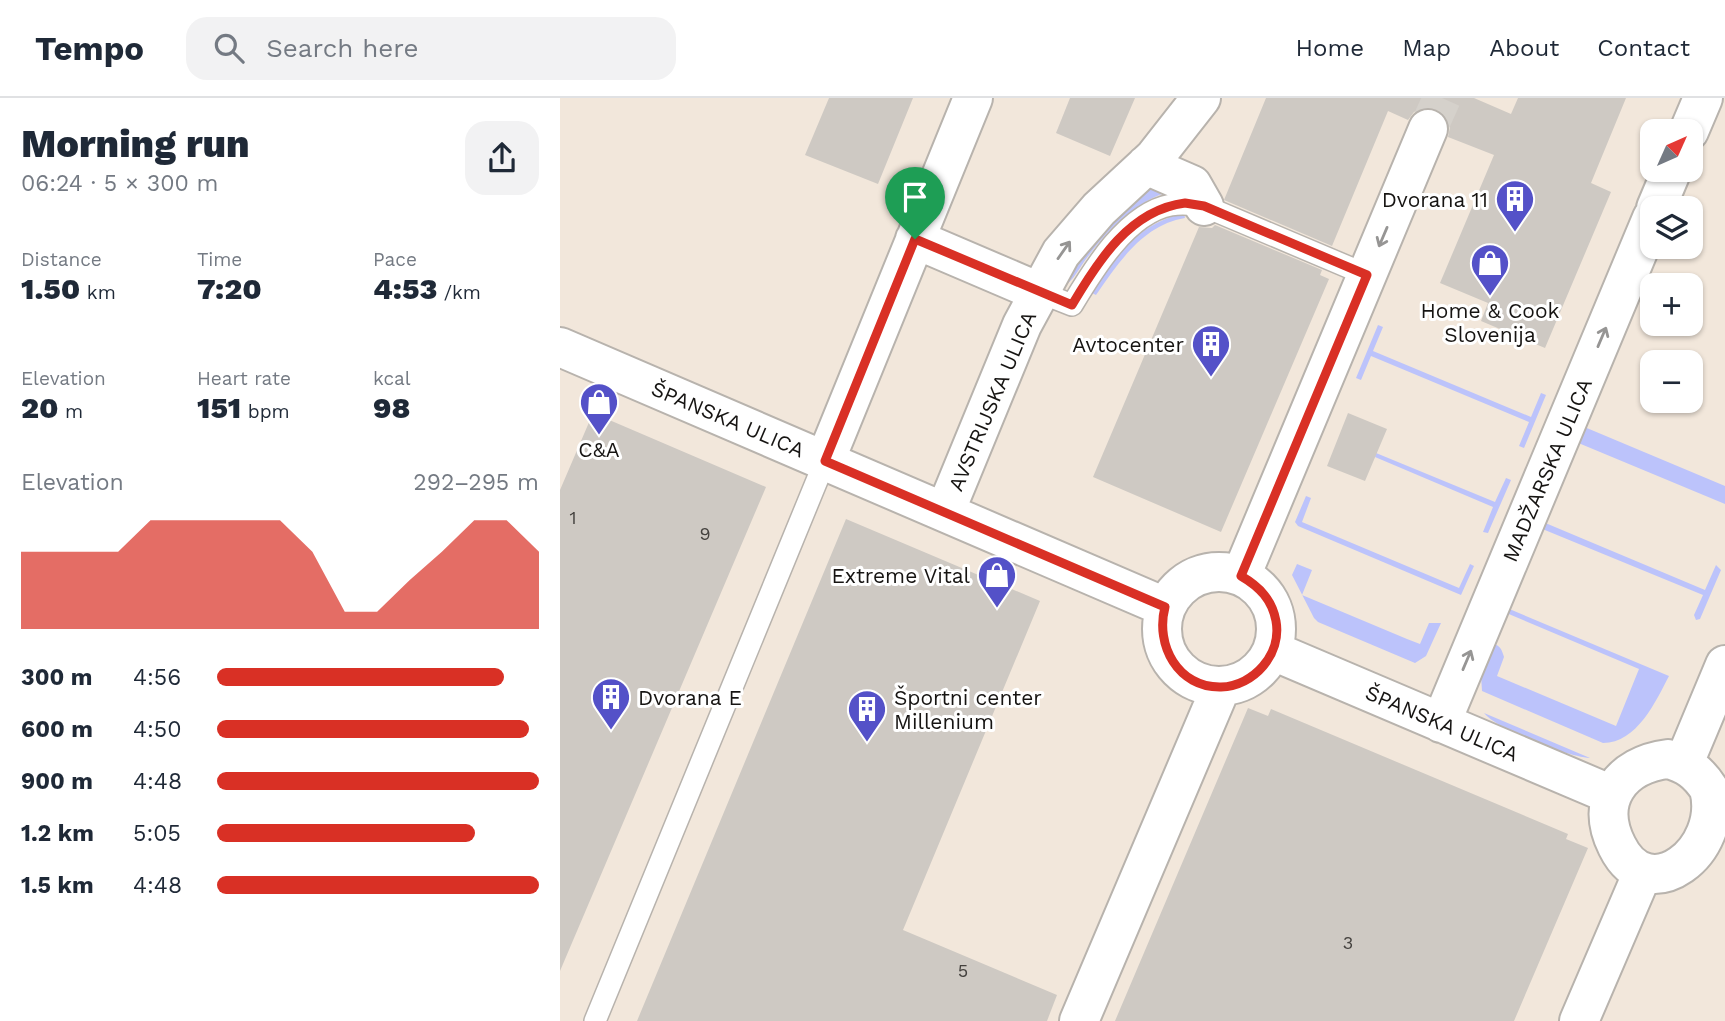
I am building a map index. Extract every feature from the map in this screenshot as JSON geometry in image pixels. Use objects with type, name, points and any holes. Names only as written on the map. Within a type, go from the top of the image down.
[{"type":"street","points":[[825,461],[973,98]]},
{"type":"street","name":"AVSTRIJSKA ULICA","points":[[944,512],[1022,325],[1061,253],[1077,233],[1177,131],[1201,98]]},
{"type":"street","points":[[1694,119],[1703,98]]},
{"type":"street","points":[[1241,576],[1429,129]]},
{"type":"street","points":[[1146,165],[1192,185],[1204,206]]},
{"type":"street","points":[[915,239],[1039,292]]},
{"type":"street","name":"MADŽARSKA ULICA","points":[[1441,723],[1640,247]]},
{"type":"street","name":"ŠPANSKA ULICA","points":[[560,347],[1165,607]]},
{"type":"street","points":[[1223,571],[1241,576],[1265,594],[1273,609],[1277,626],[1273,651],[1256,674],[1239,683],[1220,687],[1187,677],[1174,665],[1166,650],[1162,632],[1165,607],[1180,587],[1192,578],[1223,571]]},
{"type":"street","name":"ŠPANSKA ULICA","points":[[1273,651],[1612,795]]},
{"type":"street","points":[[1684,763],[1725,665]]},
{"type":"street","points":[[1079,1021],[1220,687]]},
{"type":"street","points":[[1668,759],[1684,763],[1700,775],[1712,793],[1720,841],[1677,872],[1643,872],[1628,862],[1610,831],[1607,814],[1612,795],[1618,783],[1640,766],[1668,759]]},
{"type":"street","points":[[1579,1021],[1643,872]]},
{"type":"lane","points":[[1039,292],[1072,305],[1110,248],[1131,226],[1168,205],[1185,203],[1204,206],[1367,275]]},
{"type":"lane","points":[[595,1021],[825,461]]},
{"type":"shaded area","points":[[560,98],[1725,98],[1725,1021],[560,1021]]},
{"type":"shaded area","points":[[1157,187],[1170,191],[1135,208],[1125,216],[1098,244],[1070,281],[1067,284],[1064,282],[1096,232],[1145,192]]},
{"type":"shaded area","points":[[1184,214],[1185,218],[1157,228],[1144,237],[1123,258],[1096,295],[1092,293],[1119,254],[1142,232],[1169,218]]},
{"type":"shaded area","points":[[1378,325],[1383,327],[1373,351],[1531,417],[1541,393],[1546,395],[1524,448],[1519,446],[1529,422],[1371,356],[1361,380],[1356,378]]},
{"type":"shaded area","points":[[1582,426],[1725,486],[1725,504],[1576,442]]},
{"type":"shaded area","points":[[1376,453],[1495,502],[1506,478],[1511,480],[1488,533],[1483,532],[1493,507],[1375,457]]},
{"type":"shaded area","points":[[1306,496],[1311,498],[1302,522],[1459,588],[1470,564],[1474,566],[1461,595],[1298,526],[1295,522]]},
{"type":"shaded area","points":[[1543,522],[1705,590],[1716,565],[1721,570],[1700,619],[1696,620],[1694,615],[1703,595],[1540,528]]},
{"type":"shaded area","points":[[1297,564],[1312,570],[1302,595],[1292,575]]},
{"type":"shaded area","points":[[1302,595],[1420,644],[1429,623],[1441,623],[1426,656],[1415,663],[1318,622]]},
{"type":"shaded area","points":[[1507,608],[1669,676],[1644,719],[1626,736],[1603,743],[1482,691],[1481,675],[1493,644],[1500,648],[1504,657],[1497,676],[1616,726],[1639,669],[1504,612]]},
{"type":"shaded area","points":[[1484,713],[1590,758],[1534,742]]},
{"type":"building","points":[[829,98],[913,98],[878,184],[805,155]]},
{"type":"building","points":[[1070,98],[1135,98],[1110,156],[1056,133]]},
{"type":"building","points":[[1266,98],[1474,98],[1511,114],[1518,98],[1626,98],[1591,183],[1611,192],[1545,348],[1481,321],[1488,303],[1440,283],[1494,155],[1448,137],[1450,127],[1446,116],[1436,109],[1425,107],[1414,112],[1408,120],[1388,111],[1332,246],[1224,200]]},
{"type":"building","name":"Avtocenter","points":[[1215,225],[1322,270],[1320,275],[1329,279],[1221,532],[1093,477],[1199,227],[1212,228]]},
{"type":"building","name":"Dvorana E","points":[[593,413],[766,487],[560,971],[560,490]]},
{"type":"building","points":[[1348,413],[1387,429],[1365,481],[1327,466]]},
{"type":"building","name":"Športni center Millenium","points":[[846,519],[1040,601],[903,930],[1057,995],[1047,1021],[637,1021]]},
{"type":"building","points":[[1248,708],[1268,716],[1271,709],[1568,834],[1566,839],[1588,848],[1514,1021],[1115,1021]]},
{"type":"tunnel","points":[[1428,129],[1442,98]]},
{"type":"place","name":"Dvorana 11","points":[[1515,233]]},
{"type":"place","name":"Home & Cook Slovenija","points":[[1490,297]]},
{"type":"place","name":"Avtocenter","points":[[1211,378]]},
{"type":"place","name":"C&A","points":[[599,436]]},
{"type":"place","name":"Extreme Vital","points":[[997,609]]},
{"type":"place","name":"Dvorana E","points":[[611,731]]},
{"type":"place","name":"Športni center Millenium","points":[[867,743]]},
{"type":"route","points":[[1185,203],[1204,206],[1367,275],[1241,576],[1265,594],[1273,609],[1277,626],[1273,651],[1256,674],[1239,683],[1220,687],[1187,677],[1174,665],[1166,650],[1162,632],[1165,607],[825,461],[915,239],[1072,305],[1110,248],[1131,226],[1168,205],[1185,203]]}]
